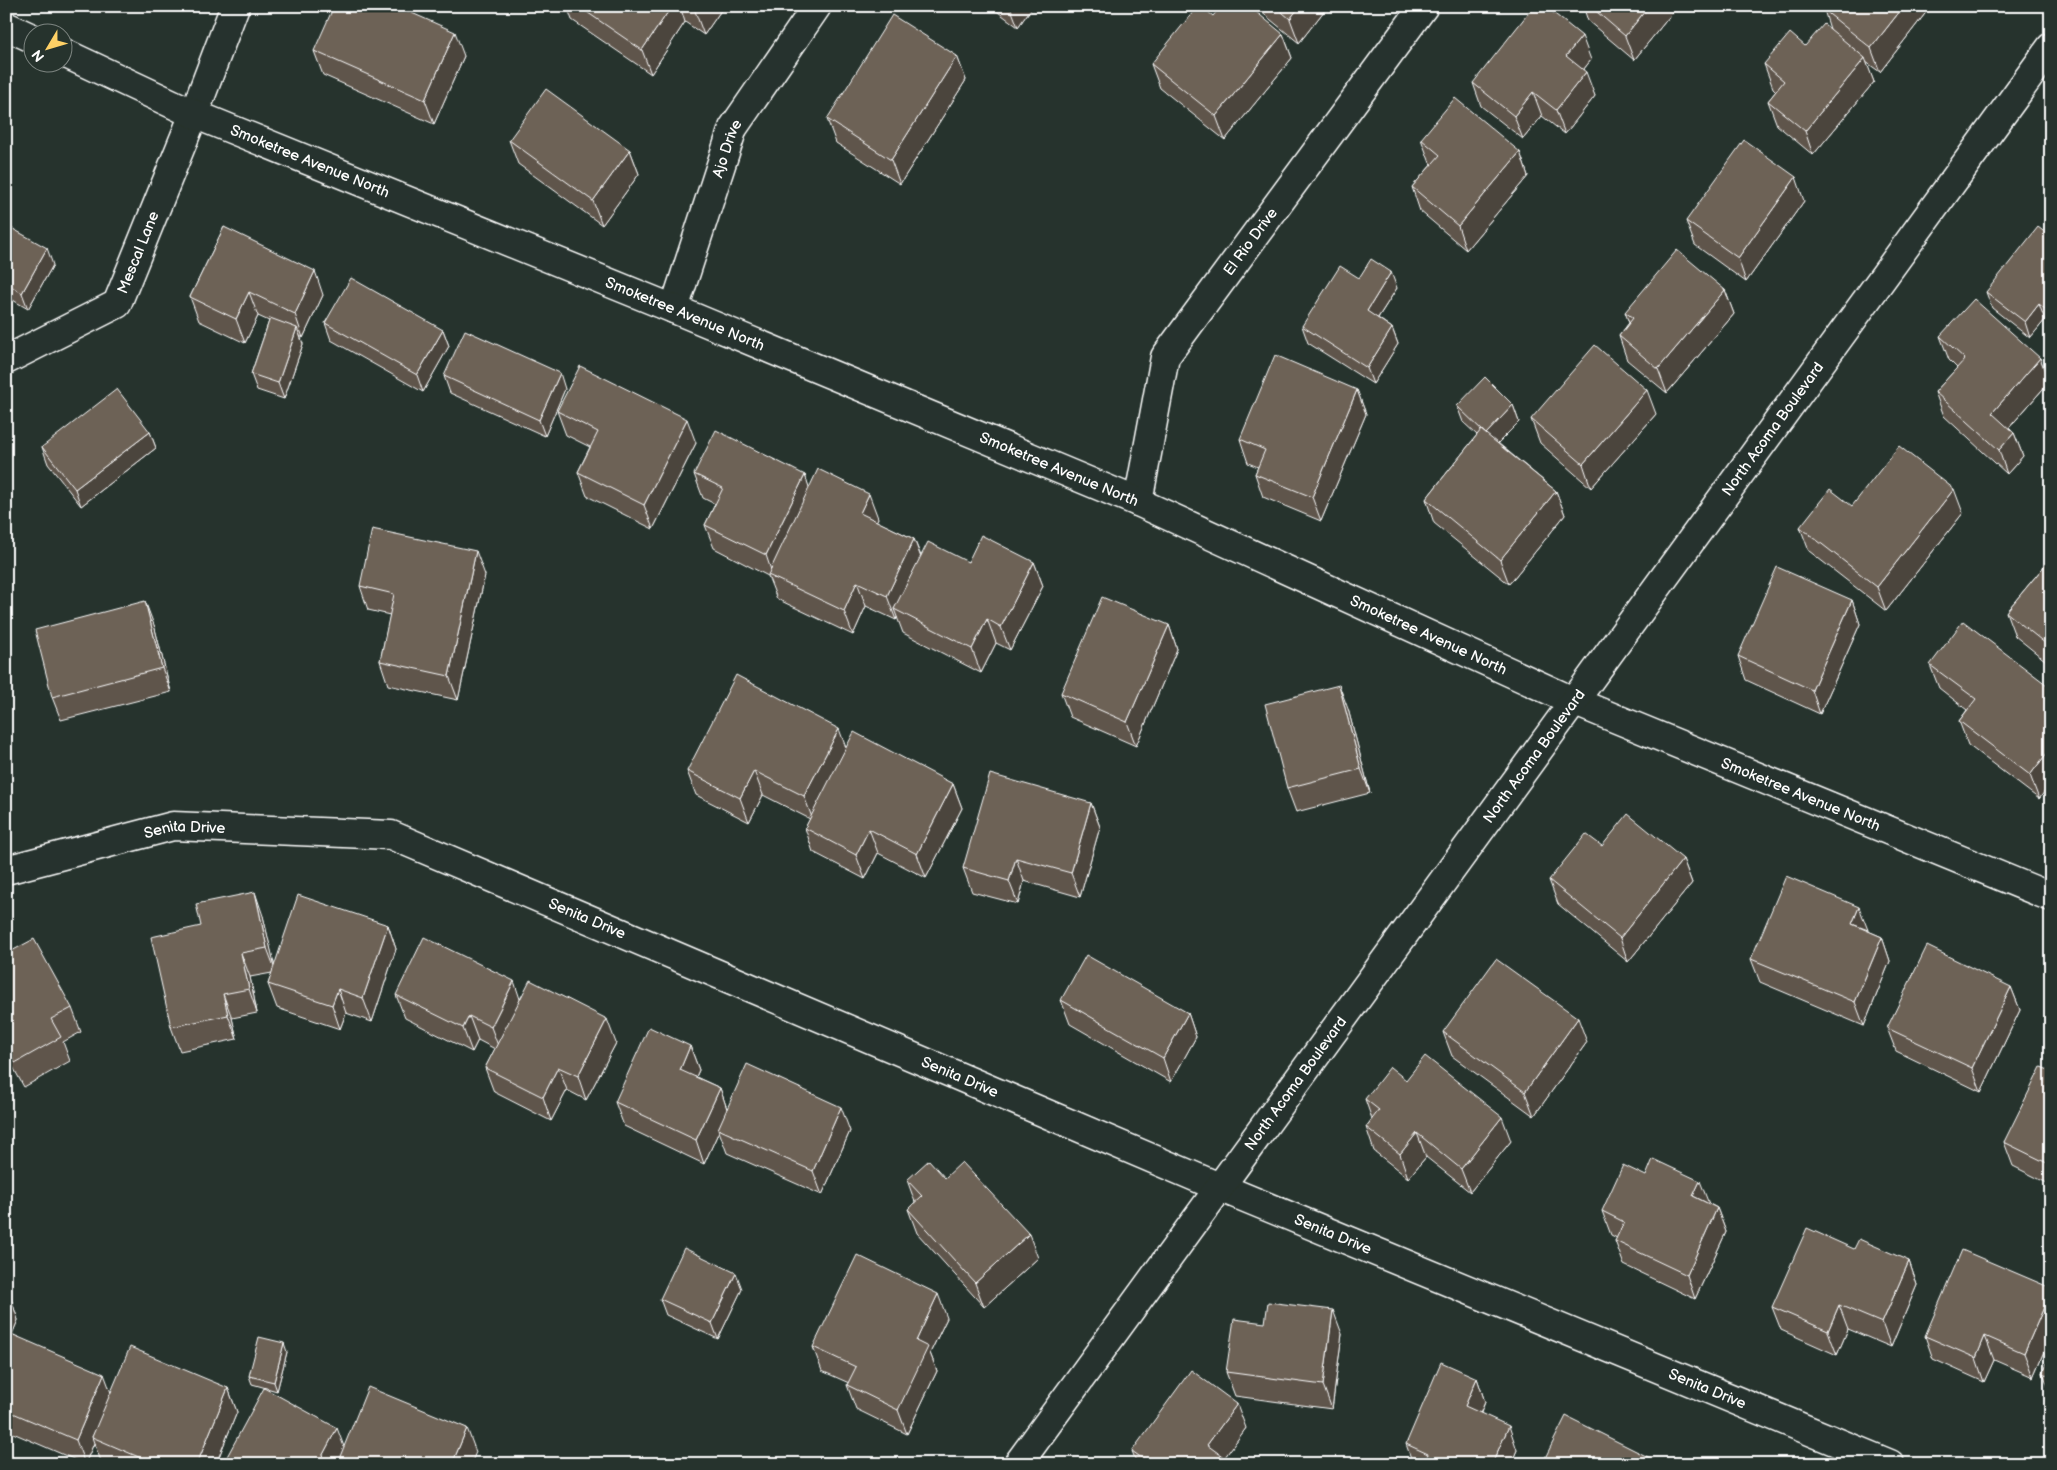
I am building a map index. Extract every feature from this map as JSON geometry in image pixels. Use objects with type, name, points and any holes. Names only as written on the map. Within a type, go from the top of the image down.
[{"type":"street","name":"Mescal Lane","points":[[6,360],[116,304],[194,114],[235,6]]},
{"type":"street","name":"Ajo Drive","points":[[674,309],[733,128],[817,6]]},
{"type":"street","name":"El Rio Drive","points":[[1138,502],[1165,356],[1424,6]]},
{"type":"street","points":[[6,26],[22,33]]},
{"type":"street","name":"North Acoma Boulevard","points":[[1018,1464],[2051,47]]},
{"type":"street","name":"Smoketree Avenue North","points":[[72,57],[194,114],[674,309],[1138,502],[1573,701],[2051,897]]},
{"type":"street","name":"Senita Drive","points":[[6,870],[173,826],[391,835],[1219,1187],[1890,1464]]},
{"type":"building","points":[[334,6],[396,6],[455,32],[425,100],[314,51]]},
{"type":"building","points":[[578,6],[672,6],[642,50]]},
{"type":"building","points":[[688,6],[699,6],[695,11]]},
{"type":"building","points":[[1198,6],[1201,6],[1213,16],[1221,6],[1249,6],[1283,34],[1216,116],[1151,64]]},
{"type":"building","points":[[1275,6],[1300,6],[1290,19]]},
{"type":"building","points":[[1534,6],[1545,6],[1582,36],[1566,56],[1586,72],[1556,110],[1533,92],[1514,116],[1473,83]]},
{"type":"building","points":[[1590,6],[1649,6],[1625,36]]},
{"type":"building","points":[[1827,6],[1904,6],[1871,48],[1824,10]]},
{"type":"building","points":[[892,15],[957,56],[891,160],[827,119]]},
{"type":"building","points":[[1824,24],[1865,58],[1805,131],[1768,101],[1784,81],[1764,64],[1790,33],[1805,46]]},
{"type":"building","points":[[546,89],[630,150],[593,201],[509,140]]},
{"type":"building","points":[[1455,98],[1520,152],[1458,226],[1412,187],[1440,155],[1421,139]]},
{"type":"building","points":[[1744,140],[1796,177],[1738,258],[1686,221]]},
{"type":"building","points":[[6,225],[47,248],[22,293],[6,283]]},
{"type":"building","points":[[224,227],[315,271],[295,314],[249,292],[236,319],[190,297]]},
{"type":"building","points":[[2038,227],[2051,237],[2051,314],[2039,304],[2025,322],[1986,292]]},
{"type":"building","points":[[1677,250],[1725,290],[1658,369],[1619,336],[1633,318],[1625,312]]},
{"type":"building","points":[[1371,259],[1391,272],[1367,311],[1392,328],[1367,368],[1302,326],[1340,266],[1359,278]]},
{"type":"building","points":[[351,278],[443,330],[417,375],[325,323]]},
{"type":"building","points":[[1974,299],[2040,358],[1992,413],[2014,433],[1999,450],[1935,392],[1965,359],[1940,336]]},
{"type":"building","points":[[270,318],[297,328],[278,383],[251,374]]},
{"type":"building","points":[[465,330],[560,373],[539,420],[444,376]]},
{"type":"building","points":[[1595,345],[1647,390],[1583,464],[1531,419]]},
{"type":"building","points":[[1275,355],[1357,390],[1312,497],[1255,474],[1265,450],[1240,439]]},
{"type":"building","points":[[580,366],[687,419],[644,505],[578,472],[598,432],[557,411]]},
{"type":"building","points":[[1485,377],[1513,405],[1486,434],[1457,406]]},
{"type":"building","points":[[117,389],[150,432],[75,489],[42,447]]},
{"type":"building","points":[[716,430],[805,475],[766,555],[705,525],[723,488],[694,474]]},
{"type":"building","points":[[1481,430],[1556,491],[1500,560],[1426,499]]},
{"type":"building","points":[[1899,446],[1954,489],[1877,587],[1800,527],[1830,489],[1852,506]]},
{"type":"building","points":[[818,469],[869,494],[860,513],[914,539],[887,596],[857,582],[844,611],[768,575]]},
{"type":"building","points":[[372,529],[476,551],[449,676],[380,661],[394,594],[360,586]]},
{"type":"building","points":[[981,535],[1034,562],[1001,627],[987,619],[972,649],[894,609],[928,542],[968,562]]},
{"type":"building","points":[[2051,558],[2051,648],[2006,612]]},
{"type":"building","points":[[1777,567],[1852,600],[1812,690],[1738,656]]},
{"type":"building","points":[[1102,597],[1169,625],[1127,722],[1061,693]]},
{"type":"building","points":[[145,601],[162,668],[52,697],[35,630]]},
{"type":"building","points":[[1963,621],[2051,688],[2051,748],[2030,775],[1959,721],[1976,699],[1930,665]]},
{"type":"building","points":[[736,675],[839,729],[804,796],[754,771],[740,798],[687,771]]},
{"type":"building","points":[[1339,685],[1361,769],[1287,788],[1265,704]]},
{"type":"building","points":[[854,732],[953,784],[917,854],[869,829],[856,855],[805,828]]},
{"type":"building","points":[[990,774],[1091,803],[1071,873],[1016,858],[1009,881],[963,868]]},
{"type":"building","points":[[1628,814],[1683,859],[1620,938],[1549,880],[1586,834],[1602,846]]},
{"type":"building","points":[[1786,876],[1859,907],[1852,924],[1882,937],[1855,1002],[1751,959]]},
{"type":"building","points":[[255,892],[267,948],[241,953],[249,989],[223,994],[228,1015],[171,1027],[151,937],[201,926],[196,904]]},
{"type":"building","points":[[298,895],[388,925],[363,998],[338,989],[332,1005],[268,984]]},
{"type":"building","points":[[424,937],[514,981],[491,1027],[469,1016],[463,1028],[396,995]]},
{"type":"building","points":[[34,939],[72,1008],[51,1019],[61,1037],[15,1063],[6,1048],[6,954]]},
{"type":"building","points":[[1927,946],[2011,987],[1972,1068],[1887,1028]]},
{"type":"building","points":[[1086,955],[1188,1013],[1163,1058],[1061,1000]]},
{"type":"building","points":[[1496,959],[1578,1018],[1525,1092],[1443,1032]]},
{"type":"building","points":[[530,980],[607,1019],[578,1076],[558,1067],[543,1097],[485,1068]]},
{"type":"building","points":[[649,1027],[690,1046],[680,1070],[720,1088],[696,1140],[615,1102]]},
{"type":"building","points":[[1425,1056],[1502,1117],[1461,1169],[1417,1133],[1400,1154],[1366,1127],[1379,1110],[1365,1099],[1390,1067],[1406,1080]]},
{"type":"building","points":[[747,1064],[841,1107],[813,1171],[718,1129]]},
{"type":"building","points":[[2041,1067],[2051,1071],[2051,1165],[2004,1142]]},
{"type":"building","points":[[1653,1159],[1700,1181],[1693,1196],[1717,1208],[1687,1275],[1615,1241],[1624,1222],[1602,1211],[1623,1165],[1646,1176]]},
{"type":"building","points":[[929,1160],[945,1178],[962,1162],[1029,1234],[975,1283],[908,1209],[922,1196],[907,1180]]},
{"type":"building","points":[[1807,1228],[1854,1249],[1859,1239],[1909,1261],[1882,1323],[1839,1305],[1828,1331],[1772,1307]]},
{"type":"building","points":[[684,1248],[736,1273],[712,1323],[660,1299]]},
{"type":"building","points":[[1962,1250],[2051,1288],[2024,1353],[1985,1336],[1976,1358],[1925,1336]]},
{"type":"building","points":[[857,1255],[938,1294],[916,1341],[928,1347],[898,1410],[847,1385],[856,1367],[813,1347]]},
{"type":"building","points":[[6,1295],[10,1296],[6,1304]]},
{"type":"building","points":[[1268,1302],[1333,1310],[1323,1385],[1226,1372],[1234,1319],[1265,1323]]},
{"type":"building","points":[[9,1333],[104,1374],[76,1440],[6,1410],[6,1339]]},
{"type":"building","points":[[259,1337],[284,1343],[274,1382],[249,1376]]},
{"type":"building","points":[[130,1347],[228,1388],[197,1464],[155,1464],[92,1437]]},
{"type":"building","points":[[2051,1353],[2051,1376],[2043,1373]]},
{"type":"building","points":[[1441,1362],[1477,1378],[1465,1406],[1509,1426],[1492,1464],[1424,1464],[1428,1454],[1406,1444]]},
{"type":"building","points":[[1191,1370],[1237,1404],[1207,1445],[1225,1458],[1221,1464],[1150,1464],[1132,1451]]},
{"type":"building","points":[[368,1387],[467,1428],[452,1464],[337,1464]]},
{"type":"building","points":[[264,1388],[337,1428],[318,1464],[223,1464]]},
{"type":"building","points":[[1566,1416],[1654,1460],[1652,1464],[1542,1464]]}]
